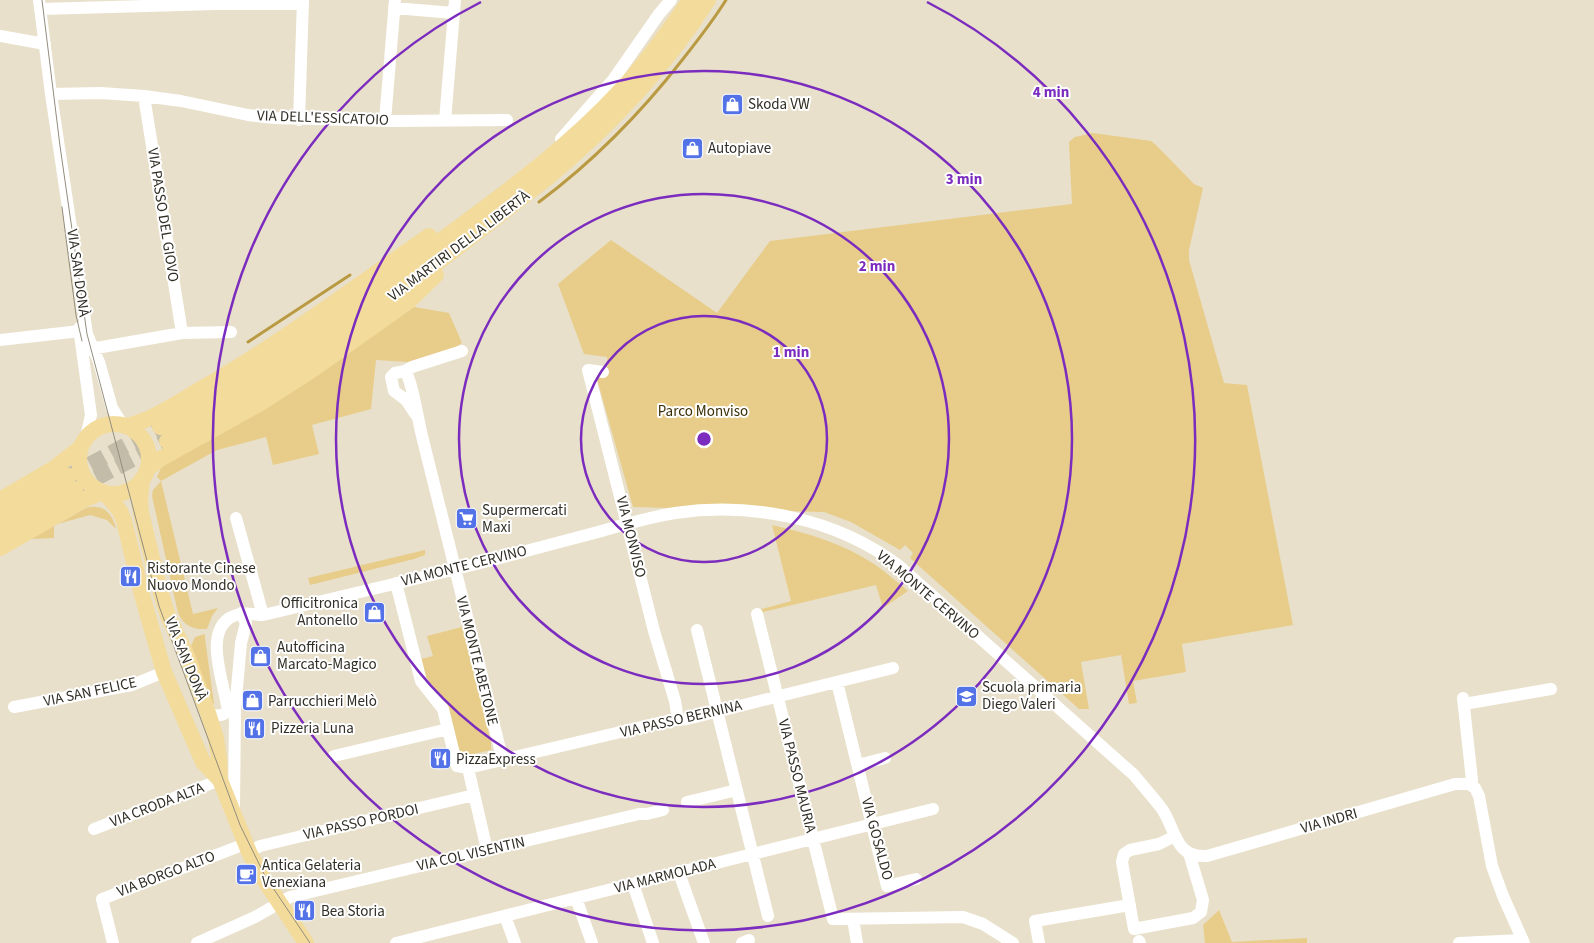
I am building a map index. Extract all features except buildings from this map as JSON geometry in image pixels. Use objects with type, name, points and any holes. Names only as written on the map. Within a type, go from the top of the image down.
[{"type":"main road","name":"VIA MARTIRI DELLA LIBERTÀ","points":[[690,0],[658,45],[621,90],[529,175],[374,291],[288,352],[210,400],[164,434],[263,386],[324,345],[380,306],[568,161],[632,100],[680,40],[708,0]]},
{"type":"main road","points":[[0,500],[53,469],[83,442],[94,429],[105,424],[124,425],[144,420],[231,372],[311,320],[490,193],[510,182],[529,175]]},
{"type":"main road","points":[[0,548],[85,499],[104,493],[118,494],[128,491],[160,459],[259,404],[312,370],[408,301],[437,274],[468,250],[503,212]]},
{"type":"main road","name":"VIA SAN DONÀ","points":[[124,425],[139,434],[145,443],[149,458],[140,499],[141,513],[159,588],[168,616],[187,656],[216,738],[220,759],[220,780],[247,848],[263,878],[306,943]]},
{"type":"main road","name":"VIA SAN DONÀ","points":[[83,442],[79,463],[83,477],[94,488],[104,493],[120,511],[164,672],[203,762],[220,780]]},
{"type":"main road","points":[[0,515],[72,483],[0,532]]},
{"type":"street","points":[[542,164],[560,140],[613,80],[671,0]]},
{"type":"street","points":[[40,5],[303,2],[299,120]]},
{"type":"street","points":[[385,121],[395,4],[454,6],[445,121]]},
{"type":"street","name":"VIA SAN DONÀ","points":[[40,5],[50,94],[83,330]]},
{"type":"street","points":[[0,36],[45,44]]},
{"type":"street","name":"VIA DELL'ESSICATOIO","points":[[50,94],[101,93],[144,96],[181,101],[248,115],[299,120],[507,120]]},
{"type":"street","name":"VIA PASSO DEL GIOVO","points":[[144,96],[182,333]]},
{"type":"street","name":"VIA SAN DONÀ","points":[[58,145],[58,166],[66,249],[87,350],[91,415],[83,442]]},
{"type":"street","points":[[0,340],[83,330]]},
{"type":"street","points":[[87,350],[182,333],[231,332]]},
{"type":"street","name":"VIA SAN DONÀ","points":[[87,350],[99,362],[112,408],[124,425]]},
{"type":"street","name":"VIA MONTE ABETONE","points":[[416,415],[406,400],[394,391],[391,377],[395,373],[462,351]]},
{"type":"street","name":"VIA MONVISO","points":[[603,372],[588,370],[654,631],[675,701],[678,720]]},
{"type":"street","name":"VIA MONTE ABETONE","points":[[405,371],[410,380],[416,415],[503,761]]},
{"type":"street","name":"VIA MONTE CERVINO","points":[[245,630],[249,624],[264,615],[454,570],[656,517],[696,511],[738,510],[788,517],[828,528],[873,548],[911,577],[1134,775],[1163,811],[1183,850],[1189,854]]},
{"type":"street","points":[[236,518],[264,615]]},
{"type":"street","points":[[396,583],[421,681],[443,709],[457,766],[468,768],[487,850]]},
{"type":"street","points":[[208,713],[218,716],[228,711],[216,639],[220,627],[241,613],[246,623],[235,710],[234,818]]},
{"type":"street","name":"VIA MONTE CERVINO","points":[[241,613],[264,615]]},
{"type":"street","name":"VIA PASSO MAURIA","points":[[757,614],[833,919],[853,919]]},
{"type":"street","points":[[697,630],[768,916]]},
{"type":"street","name":"VIA PASSO BERNINA","points":[[468,768],[717,711],[893,668]]},
{"type":"street","name":"VIA SAN FELICE","points":[[14,707],[132,685],[164,672]]},
{"type":"street","name":"VIA GOSALDO","points":[[837,682],[887,886],[916,879]]},
{"type":"street","points":[[1459,943],[1523,942],[1492,866],[1479,796],[1475,788],[1469,784],[1472,780],[1463,701],[1551,689]]},
{"type":"street","points":[[334,756],[448,729]]},
{"type":"street","points":[[203,762],[228,756],[234,748]]},
{"type":"street","points":[[858,765],[885,758]]},
{"type":"street","name":"VIA CRODA ALTA","points":[[94,829],[220,780]]},
{"type":"street","name":"VIA INDRI","points":[[1189,854],[1207,856],[1455,784],[1469,784]]},
{"type":"street","points":[[687,802],[737,790]]},
{"type":"street","name":"VIA PASSO PORDOI","points":[[247,848],[474,795]]},
{"type":"street","name":"VIA MARMOLADA","points":[[396,943],[439,938],[505,916],[933,809]]},
{"type":"street","name":"VIA COL VISENTIN","points":[[197,943],[255,917],[290,897],[639,814],[664,810]]},
{"type":"street","points":[[1175,836],[1159,844],[1130,850],[1124,854],[1122,862],[1134,929],[1198,916],[1203,907],[1203,900],[1189,854]]},
{"type":"street","name":"VIA BORGO ALTO","points":[[113,943],[102,899],[247,848]]},
{"type":"street","points":[[678,873],[704,943]]},
{"type":"street","points":[[632,884],[653,943]]},
{"type":"street","points":[[576,898],[592,943]]},
{"type":"street","points":[[1039,943],[1035,921],[1130,905]]},
{"type":"street","points":[[505,916],[515,943]]},
{"type":"street","points":[[857,943],[853,919],[963,917],[988,926],[1014,943]]},
{"type":"green space","name":"Parco Monviso","points":[[1093,133],[1151,141],[1194,184],[1203,188],[1189,250],[1189,260],[1224,383],[1247,385],[1293,625],[1182,644],[1186,672],[1133,681],[1137,703],[1129,704],[1121,655],[1081,662],[1089,709],[1079,709],[910,558],[913,553],[905,545],[900,550],[851,522],[824,512],[633,507],[597,379],[608,365],[607,357],[584,354],[558,284],[611,240],[717,313],[770,241],[1072,204],[1069,142],[1075,137]]},
{"type":"green space","points":[[409,306],[449,313],[462,343],[453,349],[408,362],[376,360],[371,409],[312,425],[319,454],[273,465],[266,437],[217,450],[161,481],[157,477],[162,465]]},
{"type":"green space","points":[[161,481],[193,614],[218,608],[212,616],[207,629],[197,629],[189,626],[178,613],[152,496],[153,490]]},
{"type":"green space","points":[[95,507],[108,512],[113,519],[116,529],[107,520],[90,515],[58,524],[86,508]]},
{"type":"green space","points":[[772,525],[838,545],[878,567],[908,591],[883,608],[876,585],[759,613],[758,610],[791,601]]},
{"type":"green space","points":[[54,526],[54,538],[31,539]]},
{"type":"green space","points":[[425,550],[425,555],[414,559],[310,585],[308,578]]},
{"type":"green space","points":[[462,627],[491,742],[491,750],[465,756],[457,747],[447,704],[426,679],[421,659],[433,656],[427,636]]},
{"type":"green space","points":[[205,634],[214,704],[211,702],[191,646],[195,637]]},
{"type":"green space","points":[[1219,910],[1232,942],[1307,938],[1307,943],[1205,943],[1203,925]]},
{"type":"waterway","points":[[539,202],[598,153],[651,98],[711,23],[726,0]]},
{"type":"waterway","points":[[248,342],[350,275]]},
{"type":"tunnel","points":[[69,476],[160,427]]},
{"type":"tunnel","points":[[75,489],[167,441]]},
{"type":"tram line","points":[[42,0],[60,146],[87,334],[159,606],[240,825],[265,876],[310,943]]},
{"type":"tram line","points":[[62,207],[76,315],[82,341]]},
{"type":"place","name":"Skoda VW","points":[[732,104]]},
{"type":"place","name":"Autopiave","points":[[692,148]]},
{"type":"place","name":"Supermercati Maxi","points":[[466,519]]},
{"type":"place","name":"Ristorante Cinese Nuovo Mondo","points":[[131,577]]},
{"type":"place","name":"Officitronica Antonello","points":[[374,612]]},
{"type":"place","name":"Autofficina Marcato-Magico","points":[[261,656]]},
{"type":"place","name":"Scuola primaria Diego Valeri","points":[[966,696]]},
{"type":"place","name":"Parrucchieri Melò","points":[[252,701]]},
{"type":"place","name":"Pizzeria Luna","points":[[255,728]]},
{"type":"place","name":"PizzaExpress","points":[[440,759]]},
{"type":"place","name":"Antica Gelateria Venexiana","points":[[246,874]]},
{"type":"place","name":"Bea Storia","points":[[305,911]]}]
